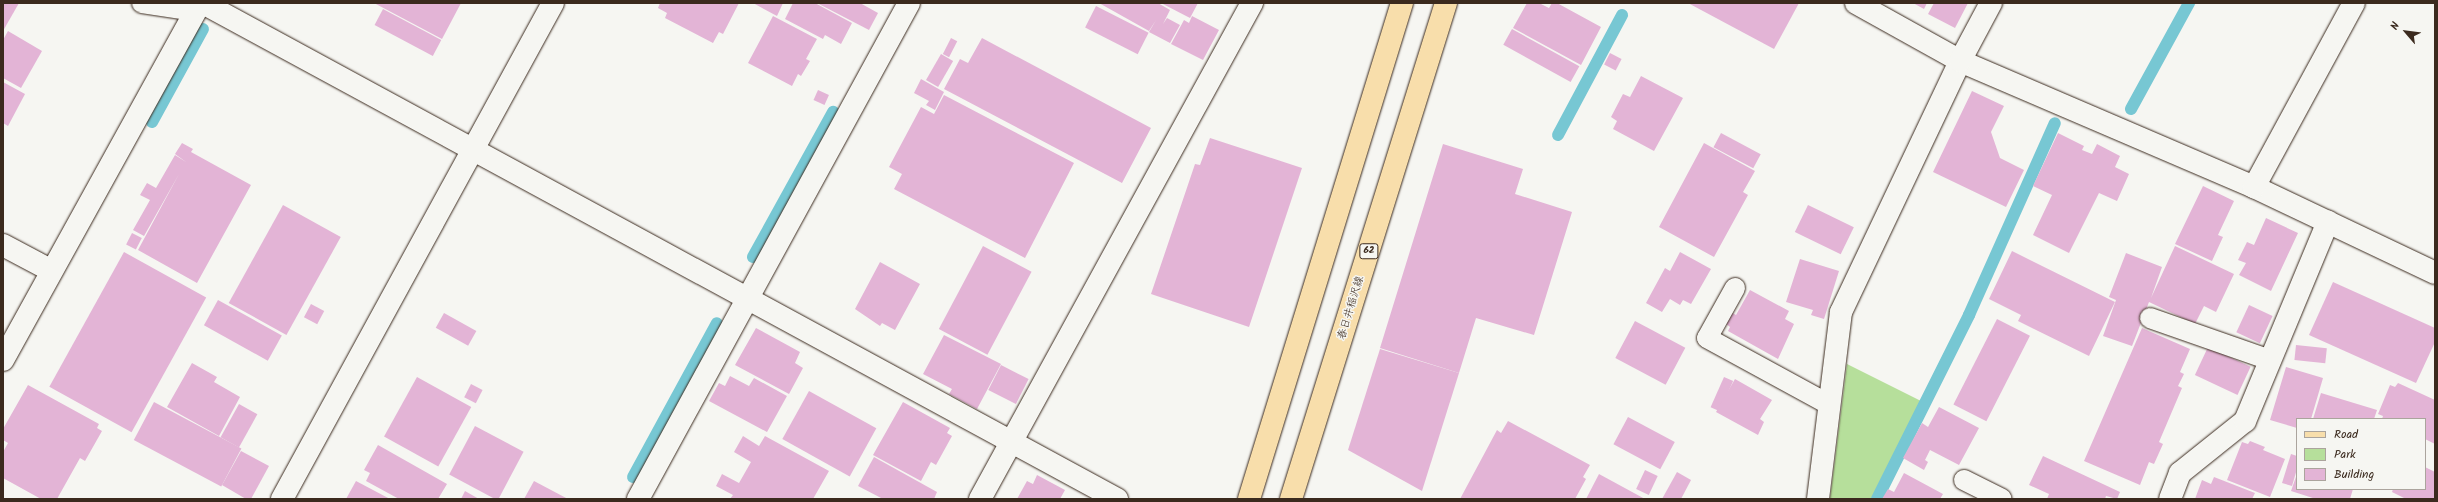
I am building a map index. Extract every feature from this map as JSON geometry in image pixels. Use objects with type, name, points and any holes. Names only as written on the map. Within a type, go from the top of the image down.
[{"type":"main road","points":[[1249,499],[1402,3]]},
{"type":"main road","name":"春日井稲沢線","points":[[1291,499],[1446,3]]},
{"type":"street","points":[[282,499],[553,3]]},
{"type":"street","points":[[638,499],[908,3]]},
{"type":"street","points":[[980,499],[1252,3]]},
{"type":"street","points":[[1856,3],[1960,61],[2254,187],[2435,273]]},
{"type":"street","points":[[1818,499],[1841,312],[1960,61],[1991,3]]},
{"type":"street","points":[[2254,187],[2354,3]]},
{"type":"street","points":[[3,360],[199,6],[473,150],[1117,499]]},
{"type":"street","points":[[2170,499],[2180,473],[2245,421],[2328,222]]},
{"type":"street","points":[[3,245],[52,271]]},
{"type":"lane","points":[[142,3],[199,6]]},
{"type":"lane","points":[[1734,288],[1707,338],[1830,405]]},
{"type":"lane","points":[[2150,318],[2270,360]]},
{"type":"lane","points":[[1964,480],[2002,499]]},
{"type":"green space","points":[[1847,364],[1921,401],[1871,499],[1830,499]]},
{"type":"building","points":[[3,3],[19,3],[3,31]]},
{"type":"building","points":[[374,3],[461,3],[442,39]]},
{"type":"building","points":[[660,3],[739,3],[723,34],[719,32],[713,43],[665,18],[667,13],[658,8]]},
{"type":"building","points":[[753,3],[783,3],[777,16]]},
{"type":"building","points":[[793,3],[815,3],[852,23],[841,44],[825,35],[823,39],[785,19]]},
{"type":"building","points":[[817,3],[860,3],[878,13],[869,30]]},
{"type":"building","points":[[1099,3],[1158,3],[1170,10],[1163,24],[1167,18],[1180,25],[1170,43],[1149,32],[1156,20],[1149,31]]},
{"type":"building","points":[[1161,3],[1198,3],[1190,18]]},
{"type":"building","points":[[1527,3],[1539,3],[1549,8],[1552,3],[1557,3],[1601,27],[1581,65],[1513,28]]},
{"type":"building","points":[[1688,3],[1799,3],[1774,49]]},
{"type":"building","points":[[1913,3],[1927,3],[1924,9]]},
{"type":"building","points":[[1934,3],[1968,3],[1955,28],[1928,14]]},
{"type":"building","points":[[1096,6],[1149,33],[1138,54],[1085,27]]},
{"type":"building","points":[[383,9],[441,40],[433,56],[375,25]]},
{"type":"building","points":[[773,16],[817,39],[806,59],[810,61],[801,76],[798,74],[792,86],[748,63]]},
{"type":"building","points":[[1192,16],[1219,30],[1203,60],[1171,44],[1184,20],[1189,23]]},
{"type":"building","points":[[1512,29],[1579,66],[1571,82],[1503,45]]},
{"type":"building","points":[[8,31],[42,51],[21,88],[3,78],[3,40]]},
{"type":"building","points":[[951,38],[957,41],[949,57],[943,54]]},
{"type":"building","points":[[982,38],[1151,128],[1122,183],[944,89],[960,59],[968,63]]},
{"type":"building","points":[[1610,53],[1622,59],[1616,70],[1604,65]]},
{"type":"building","points":[[941,54],[953,61],[938,87],[926,80]]},
{"type":"building","points":[[1641,76],[1683,98],[1654,151],[1613,129],[1617,121],[1611,117],[1623,94],[1630,97]]},
{"type":"building","points":[[921,79],[944,92],[935,110],[926,105],[929,101],[914,93]]},
{"type":"building","points":[[3,82],[25,94],[8,126],[3,123]]},
{"type":"building","points":[[818,90],[829,95],[824,105],[814,100]]},
{"type":"building","points":[[1972,91],[2004,106],[1991,132],[2000,158],[2024,170],[2006,207],[1933,172]]},
{"type":"building","points":[[944,95],[1074,163],[1025,258],[894,189],[902,174],[889,167],[921,107],[934,114]]},
{"type":"building","points":[[1721,133],[1761,154],[1753,168],[1713,147]]},
{"type":"building","points":[[2058,133],[2084,146],[2082,150],[2092,154],[2097,144],[2120,156],[2115,167],[2129,174],[2117,201],[2099,193],[2069,253],[2033,235],[2052,195],[2033,186]]},
{"type":"building","points":[[1210,138],[1302,168],[1249,327],[1151,294],[1195,164],[1200,165]]},
{"type":"building","points":[[182,143],[193,149],[191,152],[251,185],[197,283],[138,250],[179,174],[144,236],[133,230],[150,200],[140,195],[147,183],[156,188],[175,155],[186,162],[175,154]]},
{"type":"building","points":[[1704,143],[1755,171],[1743,192],[1748,195],[1714,257],[1659,227]]},
{"type":"building","points":[[1443,144],[1523,169],[1515,194],[1572,212],[1534,335],[1476,318],[1459,373],[1380,348]]},
{"type":"building","points":[[2203,186],[2234,201],[2218,235],[2223,237],[2212,261],[2175,244]]},
{"type":"building","points":[[283,205],[341,237],[286,335],[229,303]]},
{"type":"building","points":[[1808,205],[1854,227],[1841,254],[1795,232]]},
{"type":"building","points":[[2266,218],[2298,233],[2271,291],[2239,275],[2246,263],[2238,260],[2247,242],[2254,245]]},
{"type":"building","points":[[132,233],[142,238],[136,250],[126,245]]},
{"type":"building","points":[[983,246],[1032,272],[987,355],[939,329]]},
{"type":"building","points":[[2175,246],[2234,274],[2216,312],[2204,306],[2195,324],[2149,302],[2132,346],[2103,336],[2116,300],[2109,297],[2126,253],[2162,267],[2151,298]]},
{"type":"building","points":[[2012,251],[2115,302],[2089,356],[2018,321],[2021,315],[1989,299]]},
{"type":"building","points":[[124,252],[206,298],[132,432],[49,387]]},
{"type":"building","points":[[1680,252],[1711,269],[1691,304],[1683,300],[1680,305],[1670,299],[1662,312],[1646,303],[1665,268],[1670,271]]},
{"type":"building","points":[[1800,259],[1839,271],[1824,319],[1811,315],[1813,310],[1786,302]]},
{"type":"building","points":[[880,262],[920,284],[895,330],[882,323],[880,326],[855,309]]},
{"type":"building","points":[[2333,282],[2435,328],[2435,342],[2416,383],[2309,335]]},
{"type":"building","points":[[1750,290],[1789,311],[1785,319],[1794,324],[1778,359],[1728,331],[1730,327],[1725,323],[1731,312],[1736,315]]},
{"type":"building","points":[[218,300],[282,335],[268,361],[204,325]]},
{"type":"building","points":[[311,304],[324,311],[317,324],[304,317]]},
{"type":"building","points":[[2249,305],[2273,316],[2260,343],[2236,332]]},
{"type":"building","points":[[444,313],[476,331],[468,346],[436,328]]},
{"type":"building","points":[[1997,319],[2030,336],[1986,421],[1953,405]]},
{"type":"building","points":[[1635,321],[1685,348],[1666,385],[1615,358]]},
{"type":"building","points":[[756,328],[800,352],[795,363],[803,368],[789,394],[735,365]]},
{"type":"building","points":[[2142,328],[2190,349],[2180,372],[2184,374],[2178,386],[2182,388],[2159,442],[2163,444],[2154,464],[2149,462],[2140,485],[2084,461]]},
{"type":"building","points":[[944,335],[1001,364],[977,409],[949,394],[952,389],[923,374]]},
{"type":"building","points":[[2296,345],[2327,348],[2325,363],[2294,360]]},
{"type":"building","points":[[2208,347],[2251,367],[2237,395],[2195,375]]},
{"type":"building","points":[[1380,349],[1459,373],[1422,491],[1348,450]]},
{"type":"building","points":[[192,363],[217,377],[214,382],[240,397],[219,436],[167,407]]},
{"type":"building","points":[[1001,365],[1029,379],[1016,404],[988,390]]},
{"type":"building","points":[[2286,367],[2323,378],[2311,418],[2296,418],[2296,428],[2270,420]]},
{"type":"building","points":[[730,376],[749,386],[754,378],[787,396],[767,432],[709,401],[719,383],[725,386]]},
{"type":"building","points":[[417,377],[471,407],[438,467],[384,436]]},
{"type":"building","points":[[1724,377],[1733,381],[1720,411],[1711,407]]},
{"type":"building","points":[[1735,379],[1772,400],[1760,419],[1764,422],[1758,435],[1716,412]]},
{"type":"building","points":[[2398,383],[2435,400],[2435,444],[2426,440],[2426,418],[2382,418],[2383,416],[2378,414],[2390,385],[2395,387]]},
{"type":"building","points":[[471,384],[483,390],[476,403],[464,397]]},
{"type":"building","points":[[28,385],[99,424],[97,428],[102,431],[85,461],[80,458],[57,499],[41,499],[3,478],[3,452],[8,443],[3,440],[3,429]]},
{"type":"building","points":[[809,391],[876,428],[850,476],[782,439]]},
{"type":"building","points":[[2321,393],[2377,410],[2374,418],[2313,418]]},
{"type":"building","points":[[154,402],[241,448],[221,486],[134,440]]},
{"type":"building","points":[[903,402],[950,428],[947,433],[952,436],[936,465],[931,462],[921,481],[873,455]]},
{"type":"building","points":[[239,404],[257,414],[239,447],[221,437]]},
{"type":"building","points":[[1939,407],[1979,428],[1959,465],[1930,450],[1925,460],[1928,462],[1924,470],[1903,458],[1922,423],[1928,427]]},
{"type":"building","points":[[1628,417],[1675,442],[1660,469],[1613,444]]},
{"type":"building","points":[[1508,421],[1590,465],[1583,477],[1586,479],[1575,499],[1460,499],[1497,430],[1501,433]]},
{"type":"building","points":[[475,426],[524,452],[498,499],[495,499],[449,475]]},
{"type":"building","points":[[743,436],[759,446],[765,436],[829,471],[813,499],[730,499],[733,495],[716,486],[722,474],[739,483],[751,462],[734,452]]},
{"type":"building","points":[[2250,441],[2265,447],[2263,450],[2285,459],[2270,497],[2227,480],[2242,442],[2248,444]]},
{"type":"building","points":[[378,445],[447,484],[438,499],[399,499],[366,481],[370,473],[364,470]]},
{"type":"building","points":[[241,451],[269,466],[251,499],[246,499],[222,485]]},
{"type":"building","points":[[2291,454],[2296,456],[2296,472],[2292,486],[2282,483]]},
{"type":"building","points":[[2043,456],[2120,492],[2117,499],[2106,496],[2105,499],[2047,499],[2049,494],[2029,485]]},
{"type":"building","points":[[874,457],[937,492],[934,499],[883,499],[858,486]]},
{"type":"building","points":[[2426,468],[2435,472],[2435,499],[2406,499],[2392,492],[2393,490],[2426,490]]},
{"type":"building","points":[[1645,470],[1658,476],[1649,495],[1636,489]]},
{"type":"building","points":[[1677,472],[1691,480],[1681,499],[1662,499]]},
{"type":"building","points":[[1904,473],[1943,494],[1940,499],[1882,499],[1888,489],[1894,492]]},
{"type":"building","points":[[1599,474],[1645,499],[1586,499]]},
{"type":"building","points":[[1037,475],[1065,490],[1060,499],[1017,499],[1027,481],[1033,484]]},
{"type":"building","points":[[2214,477],[2255,493],[2252,499],[2195,499],[2202,480],[2211,484]]},
{"type":"building","points":[[2296,477],[2296,490],[2353,490],[2350,499],[2316,499],[2291,491]]},
{"type":"building","points":[[356,481],[390,499],[346,499]]},
{"type":"building","points":[[534,481],[568,499],[524,499]]},
{"type":"building","points":[[465,491],[479,499],[461,499]]},
{"type":"waterway","points":[[2131,109],[2189,3]]},
{"type":"waterway","points":[[1558,135],[1622,15]]},
{"type":"waterway","points":[[152,122],[203,29]]},
{"type":"waterway","points":[[753,257],[833,112]]},
{"type":"waterway","points":[[1877,499],[1969,315],[2055,123]]},
{"type":"waterway","points":[[633,477],[717,323]]}]
